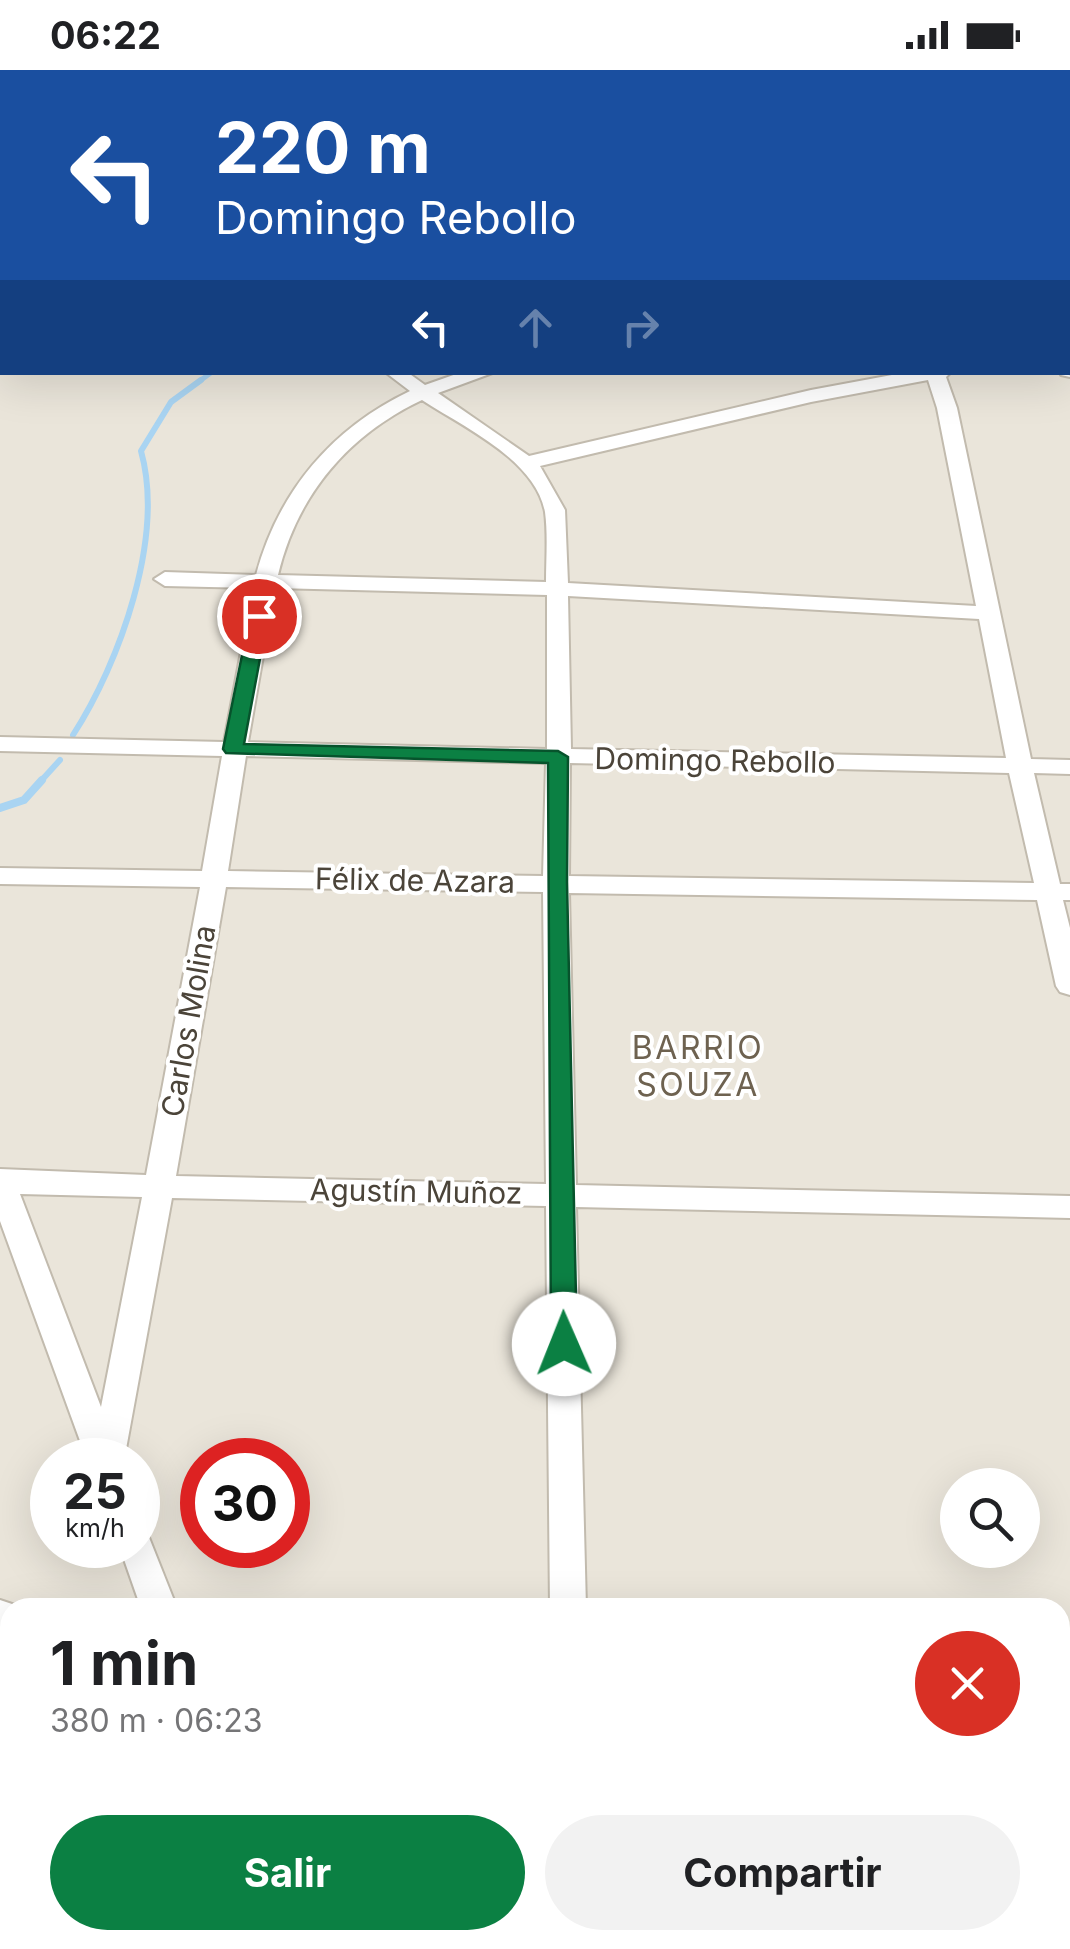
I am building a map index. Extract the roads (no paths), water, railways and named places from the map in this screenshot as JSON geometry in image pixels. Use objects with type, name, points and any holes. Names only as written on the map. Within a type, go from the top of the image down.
[{"type":"street","points":[[399,375],[525,463],[550,492],[556,510],[560,589],[556,882],[568,1598]]},
{"type":"street","name":"Carlos Molina","points":[[110,1438],[214,877],[233,749],[276,540],[290,511],[330,456],[369,420],[424,390],[476,375]]},
{"type":"street","points":[[525,463],[811,396],[926,375]]},
{"type":"street","points":[[938,375],[991,613],[1020,766],[1059,892],[1070,986]]},
{"type":"street","points":[[165,579],[560,589],[991,613]]},
{"type":"street","name":"Domingo Rebollo","points":[[0,744],[1070,767]]},
{"type":"street","name":"Félix de Azara","points":[[0,876],[1059,892]]},
{"type":"street","points":[[0,1182],[98,1438]]},
{"type":"street","name":"Agustín Muñoz","points":[[0,1182],[1070,1208]]},
{"type":"street","points":[[144,1568],[155,1598]]},
{"type":"waterway","points":[[197,383],[208,375]]},
{"type":"waterway","points":[[73,735],[107,672],[134,598],[147,521],[147,485],[141,451],[171,402],[201,380]]},
{"type":"waterway","points":[[40,782],[60,760]]},
{"type":"waterway","points":[[0,808],[24,800],[42,780]]},
{"type":"district","name":"BARRIO SOUZA","points":[[698,1066]]}]
